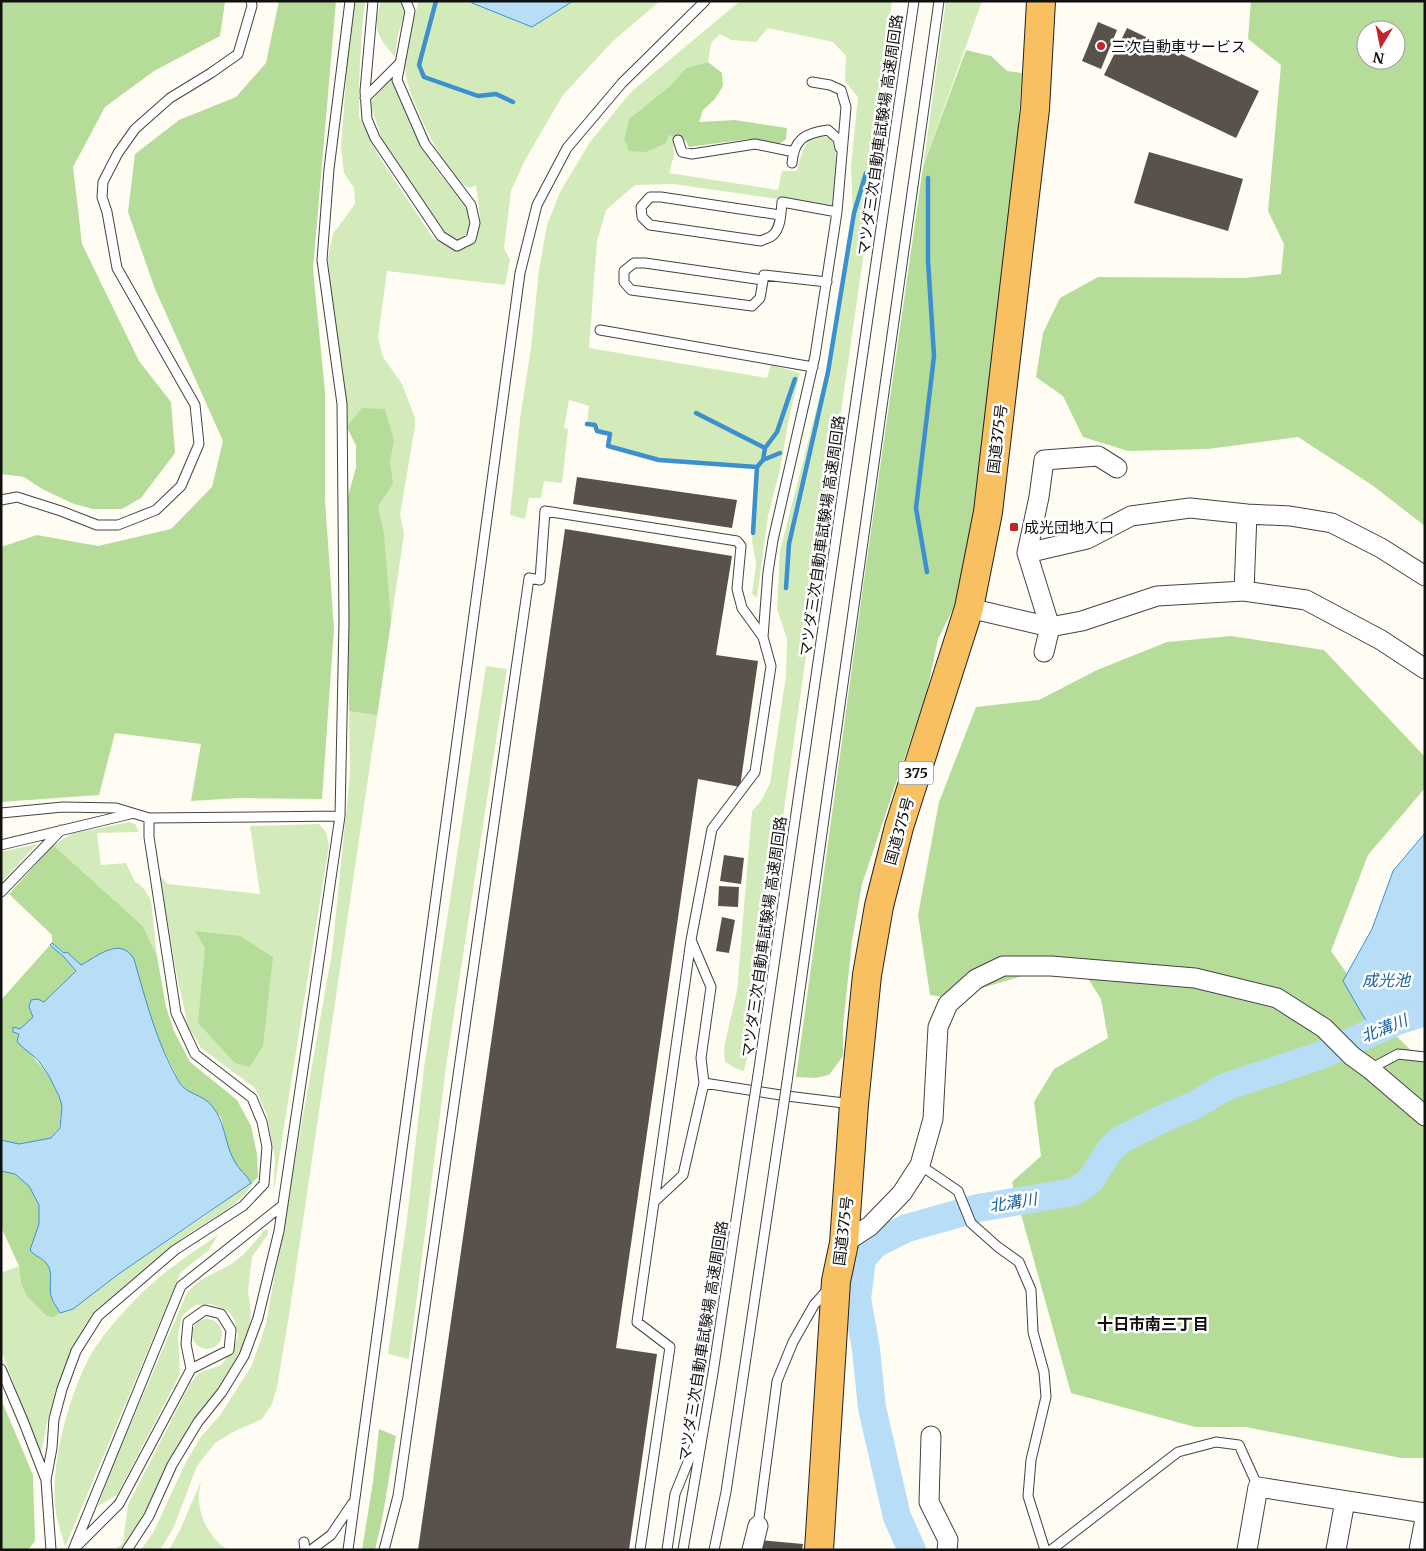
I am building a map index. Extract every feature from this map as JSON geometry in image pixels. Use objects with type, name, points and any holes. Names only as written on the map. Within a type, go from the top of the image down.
[{"type":"highway","name":"国道375号","points":[[819,1550],[836,1281],[844,1243],[866,976],[879,906],[899,827],[969,608],[988,512],[1035,108],[1041,1]]},
{"type":"street","points":[[1044,652],[1050,627],[1027,553],[1039,497],[1044,460],[1098,456],[1117,468]]},
{"type":"street","points":[[1027,553],[1088,539],[1131,516],[1190,508],[1290,516],[1332,523],[1381,548],[1425,576]]},
{"type":"street","points":[[1244,591],[1247,514]]},
{"type":"street","points":[[969,608],[1050,627],[1082,621],[1157,596],[1244,591],[1306,600],[1381,640],[1425,668]]},
{"type":"street","points":[[844,1243],[870,1226],[902,1194],[920,1165],[932,1119],[938,1026],[948,1004],[976,979],[1003,966],[1051,966],[1195,978],[1277,998],[1324,1028],[1352,1056],[1425,1116]]},
{"type":"street","points":[[931,1436],[929,1502],[948,1540],[948,1550]]},
{"type":"street","points":[[1247,1550],[1258,1487],[1425,1513]]},
{"type":"street","points":[[1336,1550],[1345,1501]]},
{"type":"street","points":[[1419,1550],[1425,1518]]},
{"type":"street","points":[[752,1550],[758,1526]]},
{"type":"lane","points":[[1,500],[16,497],[97,525],[118,525],[156,510],[181,486],[199,444],[195,405],[117,268],[107,212],[102,197],[103,182],[118,153],[135,129],[170,98],[238,54],[252,6],[251,1]]},
{"type":"lane","points":[[126,1550],[149,1516],[172,1465],[198,1422],[222,1392],[244,1356],[258,1318],[279,1231],[340,816],[344,622],[342,404],[322,260],[329,170],[350,1]]},
{"type":"lane","points":[[373,1],[368,43],[365,98],[367,119],[375,138],[442,236],[457,246],[472,239],[475,222],[471,205],[425,144],[397,80],[410,11],[406,1]]},
{"type":"lane","points":[[348,1550],[520,273],[538,205],[567,148],[622,83],[705,1]]},
{"type":"lane","name":"マツダ三次自動車試験場 高速周回路","points":[[683,1550],[706,1418],[758,1075],[914,1]]},
{"type":"lane","points":[[714,1550],[726,1492],[787,1082],[939,1]]},
{"type":"lane","points":[[365,98],[400,62]]},
{"type":"lane","points":[[640,1550],[670,1347],[637,1322],[691,940],[712,829],[755,772],[770,666],[763,637],[768,572],[773,540],[813,367],[837,212],[846,107],[841,90],[830,85],[812,82]]},
{"type":"lane","points":[[792,163],[794,152],[800,139],[815,131],[828,130],[838,139],[842,158]]},
{"type":"lane","points":[[678,140],[682,152],[692,154],[755,144],[794,152]]},
{"type":"lane","points":[[780,215],[661,197],[650,197],[642,207],[642,217],[650,225],[761,241],[773,235],[778,225],[780,215],[782,202],[837,212]]},
{"type":"lane","points":[[763,280],[645,263],[634,263],[624,271],[624,282],[631,290],[752,306],[760,298],[764,275],[826,282]]},
{"type":"lane","points":[[600,330],[813,367]]},
{"type":"lane","points":[[384,1550],[399,1486],[529,578],[540,580],[545,511],[737,541],[741,546],[738,589],[742,608],[763,637]]},
{"type":"lane","points":[[1,813],[63,807],[116,808],[149,818],[340,816]]},
{"type":"lane","points":[[1,845],[132,813]]},
{"type":"lane","points":[[51,1550],[46,1480],[52,1448],[54,1419],[62,1389],[76,1351],[98,1316],[175,1250],[243,1206],[264,1184],[267,1147],[262,1122],[252,1098],[195,1054],[176,1013],[150,837],[149,818]]},
{"type":"lane","points":[[1,892],[62,830]]},
{"type":"lane","points":[[654,1202],[683,1175],[704,1083],[701,1058],[711,987],[691,940]]},
{"type":"lane","points":[[1370,1069],[1398,1054],[1425,1057]]},
{"type":"lane","points":[[704,1083],[854,1104]]},
{"type":"lane","points":[[920,1165],[958,1191],[971,1224],[1019,1262],[1031,1290],[1033,1332],[1044,1372],[1046,1397],[1031,1460],[1028,1496],[1044,1550]]},
{"type":"lane","points":[[73,1550],[181,1286],[283,1205]]},
{"type":"lane","points":[[758,1526],[777,1381],[793,1342],[814,1305],[836,1281]]},
{"type":"lane","points":[[73,1550],[119,1504],[191,1369],[229,1350],[231,1330],[221,1314],[205,1310],[188,1322],[186,1344],[191,1369]]},
{"type":"lane","points":[[1,1369],[46,1480]]},
{"type":"lane","points":[[666,1550],[675,1494],[706,1418]]},
{"type":"lane","points":[[1051,1550],[1178,1452],[1216,1442],[1239,1445],[1258,1487]]},
{"type":"lane","points":[[311,1550],[331,1535],[354,1501]]},
{"type":"lane","points":[[343,1550],[349,1539]]},
{"type":"green space","points":[[1,1],[225,2],[220,36],[154,71],[105,107],[73,167],[82,244],[139,361],[171,402],[175,453],[141,498],[122,509],[93,509],[74,504],[42,489],[24,477],[1,474]]},
{"type":"green space","points":[[279,1],[336,1],[313,269],[325,392],[325,500],[334,629],[322,799],[239,798],[191,801],[201,744],[115,733],[99,795],[1,802],[1,547],[37,535],[98,546],[171,529],[212,487],[223,441],[155,289],[128,212],[135,154],[179,120],[236,97],[266,63]]},
{"type":"green space","points":[[356,1],[365,1],[359,83],[359,117],[378,155],[433,238],[449,247],[467,248],[477,238],[480,218],[476,185],[470,188],[461,183],[444,161],[422,120],[406,78],[406,52],[417,1],[471,1],[532,27],[573,1],[660,1],[613,41],[563,95],[525,160],[511,191],[504,248],[510,260],[505,285],[387,271],[378,338],[383,357],[402,384],[415,418],[415,426],[400,515],[404,534],[277,1387],[272,1404],[262,1419],[233,1432],[215,1443],[197,1466],[173,1529],[160,1550],[141,1550],[154,1531],[186,1462],[200,1438],[221,1414],[252,1365],[266,1324],[332,953],[350,774],[346,504],[356,468],[357,448],[347,427],[343,393],[344,375],[331,300],[328,258],[333,234],[355,204],[354,188],[344,173],[341,147],[350,28]]},
{"type":"green space","points":[[381,1],[399,1],[404,6],[405,14],[398,34],[395,57],[378,32],[377,19]]},
{"type":"green space","points":[[740,1],[892,1],[878,107],[884,112],[751,1040],[744,1071],[725,1062],[724,1047],[737,991],[752,811],[761,801],[770,783],[786,676],[787,639],[777,609],[780,551],[833,344],[853,217],[851,166],[858,97],[845,81],[846,56],[833,42],[768,28],[756,42],[731,40],[720,34],[711,43],[708,62],[686,68],[671,85],[629,119],[624,139],[673,135],[674,155],[669,173],[778,190],[782,171],[797,171],[805,146],[812,138],[817,136],[830,138],[834,146],[837,162],[834,207],[673,184],[635,185],[606,210],[597,241],[589,348],[767,378],[771,365],[800,373],[768,516],[757,598],[752,594],[756,564],[752,540],[757,467],[659,460],[608,446],[610,434],[597,431],[595,425],[587,424],[589,406],[569,400],[564,428],[568,429],[562,483],[544,481],[541,498],[529,498],[525,519],[510,515],[539,270],[547,225],[560,192],[590,142],[631,92]]},
{"type":"green space","points":[[946,1],[982,1],[923,167]]},
{"type":"green space","points":[[1251,1],[1425,1],[1425,526],[1372,485],[1298,437],[1208,449],[1128,451],[1083,437],[1063,396],[1036,377],[1043,333],[1060,298],[1098,277],[1245,278],[1281,274],[1284,244],[1268,211],[1281,65],[1248,39]]},
{"type":"green space","points":[[966,50],[991,56],[1007,71],[1022,73],[1017,141],[985,450],[957,601],[938,639],[927,691],[862,884],[852,941],[843,1026],[843,1056],[829,1075],[816,1078],[796,1077],[923,167]]},
{"type":"green space","points":[[708,62],[722,73],[723,86],[714,100],[703,110],[699,122],[735,120],[787,128],[786,139],[779,144],[749,139],[689,147],[686,141],[669,135],[666,143],[646,152],[629,151],[624,139],[629,119],[671,85],[686,68]]},
{"type":"green space","points":[[392,78],[416,136],[436,170],[468,207],[470,221],[468,233],[460,239],[449,237],[437,225],[382,140],[370,103]]},
{"type":"green space","points":[[362,408],[385,409],[394,440],[390,462],[393,484],[378,506],[384,534],[391,621],[377,715],[349,711],[346,504],[356,468],[356,445],[347,427]]},
{"type":"green space","points":[[1231,636],[1324,650],[1425,757],[1425,788],[1368,855],[1331,951],[1379,1019],[1425,1064],[1425,1458],[1401,1458],[1246,1427],[1195,1427],[1071,1393],[1012,1182],[1041,1156],[1034,1102],[1054,1069],[1108,1038],[1101,999],[1078,963],[1022,976],[948,998],[930,995],[918,915],[939,802],[976,707],[1039,700],[1097,670],[1167,642]]},
{"type":"green space","points":[[486,666],[507,669],[447,1060],[409,1359],[388,1354],[407,1219],[424,1068]]},
{"type":"green space","points":[[129,822],[135,824],[139,832],[97,833],[101,865],[126,863],[135,882],[143,887],[148,895],[151,900],[157,956],[143,926],[53,845],[74,833]]},
{"type":"green space","points":[[319,824],[326,832],[329,845],[273,1196],[275,1158],[267,1115],[255,1088],[201,1048],[188,1026],[176,971],[160,876],[168,884],[260,894],[250,826]]},
{"type":"green space","points":[[37,844],[1,883],[1,852]]},
{"type":"green space","points":[[53,845],[143,926],[157,956],[166,1007],[174,1031],[190,1062],[237,1100],[251,1126],[257,1154],[258,1177],[251,1183],[235,1163],[228,1148],[221,1117],[199,1096],[188,1092],[180,1083],[156,1035],[134,960],[112,948],[80,966],[67,952],[65,953],[52,943],[52,935],[9,894]]},
{"type":"green space","points":[[195,931],[240,936],[273,957],[263,1046],[250,1067],[235,1063],[198,1023],[205,948]]},
{"type":"green space","points":[[50,945],[76,971],[44,1002],[29,1007],[33,1017],[20,1029],[19,1034],[29,1052],[49,1076],[59,1096],[62,1106],[59,1128],[51,1138],[19,1144],[1,1140],[1,1000]]},
{"type":"green space","points":[[1,1171],[15,1174],[29,1186],[39,1205],[39,1224],[31,1250],[49,1267],[51,1275],[50,1290],[53,1301],[60,1313],[54,1317],[47,1316],[27,1296],[21,1283],[19,1266],[1,1227]]},
{"type":"green space","points":[[258,1177],[245,1194],[232,1206],[188,1234],[95,1311],[76,1342],[59,1385],[48,1418],[41,1455],[1,1350],[1,1273],[19,1266],[21,1283],[54,1317],[73,1309],[120,1273],[202,1218]]},
{"type":"green space","points":[[268,1229],[268,1234],[252,1257],[248,1291],[251,1312],[249,1327],[240,1356],[147,1515],[123,1550],[116,1550],[123,1542],[128,1505],[190,1384],[199,1373],[221,1365],[233,1350],[238,1336],[235,1321],[228,1310],[210,1304],[195,1305],[182,1316],[178,1335],[180,1374],[117,1495],[98,1506],[111,1470],[186,1295],[200,1281],[236,1260],[264,1230]]},
{"type":"green space","points":[[218,1235],[208,1251],[181,1272],[65,1547],[56,1513],[55,1475],[67,1413],[81,1374],[100,1341],[130,1305],[153,1282]]},
{"type":"green space","points":[[207,1319],[218,1323],[222,1334],[218,1345],[207,1349],[196,1345],[192,1334],[196,1323]]},
{"type":"green space","points":[[1,1399],[33,1475],[35,1541],[28,1550],[1,1550]]},
{"type":"green space","points":[[379,1429],[396,1436],[375,1550],[362,1550],[373,1482]]},
{"type":"green space","points":[[202,1479],[199,1499],[203,1519],[213,1536],[228,1550],[169,1550],[180,1530]]},
{"type":"water","points":[[471,1],[573,1],[532,27]]},
{"type":"water","name":"成光池","points":[[1425,833],[1425,1022],[1391,1030],[1365,1019],[1343,981],[1372,929],[1393,871]]},
{"type":"water","points":[[52,943],[64,953],[67,952],[81,965],[102,953],[116,948],[128,952],[134,959],[153,1022],[171,1068],[186,1090],[204,1099],[217,1112],[231,1155],[251,1183],[120,1273],[73,1309],[60,1313],[53,1301],[50,1290],[51,1275],[49,1267],[30,1250],[39,1224],[39,1205],[29,1186],[15,1174],[1,1171],[1,1140],[19,1144],[51,1138],[60,1128],[62,1106],[59,1096],[38,1060],[20,1045],[17,1041],[19,1034],[13,1032],[13,1027],[20,1029],[33,1017],[29,1007],[31,1000],[38,999],[44,1002],[76,971],[50,945]]},
{"type":"building","points":[[1098,22],[1117,30],[1101,69],[1082,61]]},
{"type":"building","points":[[1127,28],[1259,91],[1236,138],[1104,75]]},
{"type":"building","points":[[1149,152],[1243,179],[1228,231],[1134,203]]},
{"type":"building","points":[[577,477],[737,500],[732,528],[573,504]]},
{"type":"building","points":[[565,529],[732,556],[716,655],[758,661],[740,787],[698,779],[616,1348],[657,1354],[629,1550],[418,1550]]},
{"type":"building","points":[[724,855],[744,858],[741,884],[720,881]]},
{"type":"building","points":[[719,886],[739,887],[738,907],[718,906]]},
{"type":"building","points":[[722,917],[735,920],[729,953],[716,951]]},
{"type":"building","points":[[760,1540],[803,1544],[802,1550],[759,1550]]},
{"type":"waterway","points":[[436,1],[419,65],[424,77],[478,96],[496,94],[513,102]]},
{"type":"waterway","points":[[786,588],[789,544],[828,372],[854,213],[866,173]]},
{"type":"waterway","points":[[927,572],[916,508],[934,356],[928,260],[928,178]]},
{"type":"waterway","points":[[765,448],[777,432],[795,379]]},
{"type":"waterway","points":[[696,413],[765,448],[763,460],[780,453]]},
{"type":"waterway","points":[[587,424],[595,425],[597,431],[610,434],[608,446],[659,460],[757,467],[763,460]]},
{"type":"waterway","points":[[753,533],[757,467]]},
{"type":"waterway","name":"北溝川","points":[[912,1550],[897,1517],[872,1408],[866,1349],[857,1299],[862,1259],[875,1244],[907,1228],[978,1208],[1073,1192],[1090,1181],[1109,1151],[1120,1140],[1195,1105],[1225,1087],[1319,1056],[1397,1021],[1425,1012]]},
{"type":"place","name":"三次自動車サービス","points":[[1101,46]]},
{"type":"place","name":"成光団地入口","points":[[1014,527]]},
{"type":"district","name":"十日市南三丁目","points":[[1153,1324]]}]
